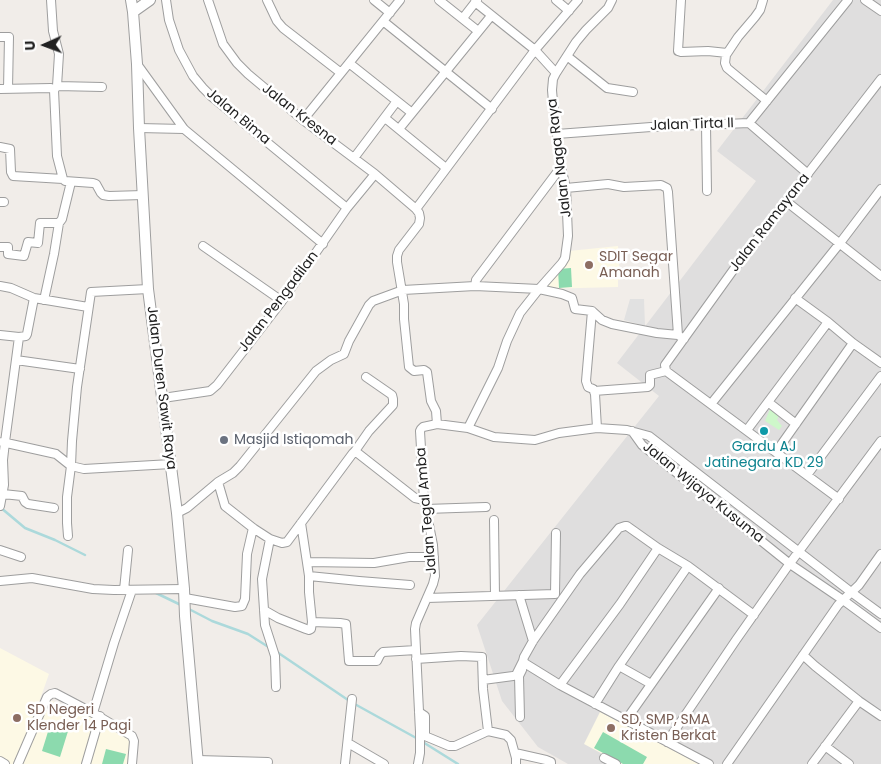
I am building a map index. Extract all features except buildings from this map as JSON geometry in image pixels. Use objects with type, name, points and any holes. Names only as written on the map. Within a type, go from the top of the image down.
[{"type":"street","points":[[51,0],[53,31],[59,54],[55,88],[57,156],[63,179]]},
{"type":"street","name":"Jalan Duren Sawit Raya","points":[[132,0],[148,289],[177,513],[198,762]]},
{"type":"street","points":[[133,12],[150,0]]},
{"type":"street","name":"Jalan Bima","points":[[166,0],[169,20],[179,50],[193,76],[203,88],[347,208]]},
{"type":"street","name":"Jalan Kresna","points":[[208,0],[223,44],[237,64],[303,120],[375,174],[416,209]]},
{"type":"street","points":[[267,0],[277,21],[283,28],[341,73]]},
{"type":"street","points":[[374,0],[390,13]]},
{"type":"street","points":[[303,120],[400,0]]},
{"type":"street","points":[[439,0],[478,31]]},
{"type":"street","points":[[556,0],[569,11]]},
{"type":"street","points":[[578,0],[535,50],[416,209],[419,213],[419,224],[399,250],[397,256],[403,290],[409,367],[426,372],[431,400],[437,414],[437,424],[468,428],[494,437],[535,440],[564,432],[597,428],[632,430]]},
{"type":"street","name":"Jalan Naga Raya","points":[[468,428],[498,368],[506,341],[520,314],[565,258],[568,236],[566,188],[557,134],[552,90],[553,79],[581,36],[608,8],[612,0]]},
{"type":"street","points":[[681,0],[679,52],[708,51],[727,53]]},
{"type":"street","points":[[763,0],[760,10],[727,53],[724,63],[727,68],[767,101]]},
{"type":"street","points":[[749,123],[848,0]]},
{"type":"street","points":[[865,0],[881,11]]},
{"type":"street","points":[[462,18],[476,1],[491,16],[535,50],[556,73]]},
{"type":"street","points":[[399,129],[491,16]]},
{"type":"street","points":[[383,21],[492,109]]},
{"type":"street","points":[[0,37],[9,37],[4,89],[102,88]]},
{"type":"street","points":[[567,56],[607,88],[633,92]]},
{"type":"street","points":[[137,64],[184,129],[323,244]]},
{"type":"street","points":[[349,64],[412,114]]},
{"type":"street","name":"Jalan Ramayana","points":[[666,371],[666,365],[681,337],[881,78]]},
{"type":"street","points":[[354,158],[397,101]]},
{"type":"street","points":[[385,118],[446,168]]},
{"type":"street","name":"Jalan Tirta II","points":[[557,134],[650,126],[749,123],[808,174]]},
{"type":"street","points":[[706,125],[707,191]]},
{"type":"street","points":[[139,128],[184,129]]},
{"type":"street","points":[[0,147],[10,149],[11,172],[13,176],[94,183],[103,195],[144,195]]},
{"type":"street","points":[[475,286],[476,280],[561,167]]},
{"type":"street","name":"Jalan Pengadilan","points":[[163,398],[213,389],[282,301],[347,208],[375,174]]},
{"type":"street","points":[[44,300],[59,223],[62,219],[71,182]]},
{"type":"street","points":[[177,513],[187,508],[218,482],[233,473],[316,371],[331,360],[344,354],[368,305],[403,290],[475,286],[539,289],[572,298],[575,309],[592,311],[602,320],[612,324],[681,337],[667,188],[661,185],[624,187],[608,184],[566,188]]},
{"type":"street","points":[[711,404],[881,189]]},
{"type":"street","points":[[787,202],[881,276]]},
{"type":"street","points":[[0,247],[8,247],[8,254],[24,256],[28,242],[38,243],[40,224],[59,223]]},
{"type":"street","points":[[203,246],[282,301]]},
{"type":"street","points":[[0,286],[11,288],[34,298],[88,307]]},
{"type":"street","points":[[68,536],[67,497],[72,440],[90,293],[92,291],[148,289]]},
{"type":"street","points":[[0,335],[19,337],[28,334],[34,298]]},
{"type":"street","points":[[795,298],[881,363]]},
{"type":"street","points":[[592,311],[586,381],[595,394],[597,428]]},
{"type":"street","points":[[747,430],[828,322]]},
{"type":"street","points":[[0,506],[4,480],[2,442],[19,337]]},
{"type":"street","points":[[776,452],[854,344]]},
{"type":"street","points":[[16,360],[80,369]]},
{"type":"street","points":[[594,391],[648,387],[650,385],[650,375],[666,371],[839,499]]},
{"type":"street","points":[[807,475],[881,376]]},
{"type":"street","points":[[218,482],[225,506],[270,539],[282,543],[287,542],[369,431],[392,405],[392,395],[366,377]]},
{"type":"street","points":[[768,402],[796,424]]},
{"type":"street","name":"Jalan Tegal Amba","points":[[418,764],[420,732],[415,629],[435,576],[434,557],[424,500],[420,431],[423,427],[437,424]]},
{"type":"street","name":"Jalan Wijaya Kusuma","points":[[632,430],[649,436],[881,614]]},
{"type":"street","name":"Jalan Wijaya Kusuma","points":[[632,430],[642,445],[790,564],[881,628]]},
{"type":"street","points":[[666,742],[790,564],[881,441]]},
{"type":"street","points":[[2,442],[56,454],[71,466],[89,470],[171,464]]},
{"type":"street","points":[[355,451],[415,498],[424,500]]},
{"type":"street","points":[[3,494],[22,496],[28,504],[54,508]]},
{"type":"street","points":[[426,509],[486,507]]},
{"type":"street","points":[[494,520],[495,596]]},
{"type":"street","points":[[264,610],[278,618],[306,629],[309,630],[311,628],[309,576],[301,523]]},
{"type":"street","points":[[520,717],[519,676],[525,662],[524,656],[580,574],[620,528],[627,526],[688,566],[754,615]]},
{"type":"street","points":[[0,581],[32,578],[93,589],[134,589],[242,606],[245,601],[247,554],[253,528]]},
{"type":"street","points":[[427,598],[555,594],[556,533]]},
{"type":"street","points":[[270,539],[262,579],[266,625],[275,656],[276,687]]},
{"type":"street","points":[[560,685],[620,604],[658,548]]},
{"type":"street","points":[[0,550],[21,557]]},
{"type":"street","points":[[86,764],[114,643],[134,589],[128,550]]},
{"type":"street","points":[[727,764],[843,600],[859,585],[881,554]]},
{"type":"street","points":[[307,562],[374,563],[409,557],[434,557]]},
{"type":"street","points":[[595,704],[688,566]]},
{"type":"street","points":[[309,576],[410,585]]},
{"type":"street","points":[[626,720],[719,588]]},
{"type":"street","points":[[519,595],[533,641]]},
{"type":"street","points":[[312,622],[346,624],[349,661],[377,661],[380,654],[384,652],[416,650]]},
{"type":"street","points":[[803,655],[858,701],[881,716]]},
{"type":"street","points":[[416,659],[481,656],[488,731]]},
{"type":"street","points":[[525,662],[560,685],[709,764]]},
{"type":"street","points":[[483,680],[514,676],[525,662]]},
{"type":"street","points":[[619,666],[651,684]]},
{"type":"street","points":[[18,764],[47,696],[55,693],[132,736],[134,741],[132,764]]},
{"type":"street","points":[[346,764],[352,699]]},
{"type":"street","points":[[812,764],[858,701]]},
{"type":"street","points":[[419,712],[425,716],[425,736],[449,746],[455,746],[488,731],[506,735],[511,740],[516,764]]},
{"type":"street","points":[[348,743],[384,764]]},
{"type":"street","points":[[825,746],[849,764]]},
{"type":"street","points":[[515,753],[546,760],[551,762],[551,764]]},
{"type":"street","points":[[604,758],[616,764]]},
{"type":"street","points":[[0,761],[5,764]]},
{"type":"street","points":[[198,762],[268,762]]},
{"type":"shaded area","points":[[833,0],[881,0],[881,764],[568,764],[538,747],[502,701],[477,625],[659,396],[617,363],[756,181],[717,151]]},
{"type":"shaded area","name":"SDIT Segar Amanah","points":[[618,246],[620,280],[618,280],[618,287],[541,289],[569,251]]},
{"type":"shaded area","points":[[630,299],[644,299],[645,326],[624,320]]},
{"type":"shaded area","name":"SD Negeri Klender 14 Pagi","points":[[0,648],[49,674],[17,764],[3,764],[0,762]]},
{"type":"shaded area","points":[[43,698],[98,716],[135,740],[132,764],[20,764]]},
{"type":"shaded area","name":"SD, SMP, SMA Kristen Berkat","points":[[600,712],[699,764],[621,764],[584,744]]},
{"type":"green space","points":[[571,268],[572,287],[559,288],[558,269]]},
{"type":"green space","points":[[770,409],[779,415],[777,420],[782,426],[779,430],[765,421]]},
{"type":"green space","points":[[51,722],[69,728],[60,757],[42,751]]},
{"type":"green space","points":[[603,732],[647,757],[643,764],[623,764],[594,748]]},
{"type":"green space","points":[[106,749],[126,754],[123,764],[102,764]]},
{"type":"waterway","points":[[0,507],[25,528],[85,555]]},
{"type":"waterway","points":[[156,593],[183,606]]},
{"type":"waterway","points":[[187,608],[212,621],[248,634],[270,648]]},
{"type":"waterway","points":[[277,652],[351,702],[418,739],[458,764]]},
{"type":"place","name":"SDIT Segar Amanah","points":[[589,265]]},
{"type":"place","name":"Gardu AJ Jatinegara KD 29","points":[[764,431]]},
{"type":"place","name":"Masjid Istiqomah","points":[[224,440]]},
{"type":"place","name":"SD Negeri Klender 14 Pagi","points":[[17,718]]},
{"type":"place","name":"SD, SMP, SMA Kristen Berkat","points":[[611,728]]}]
